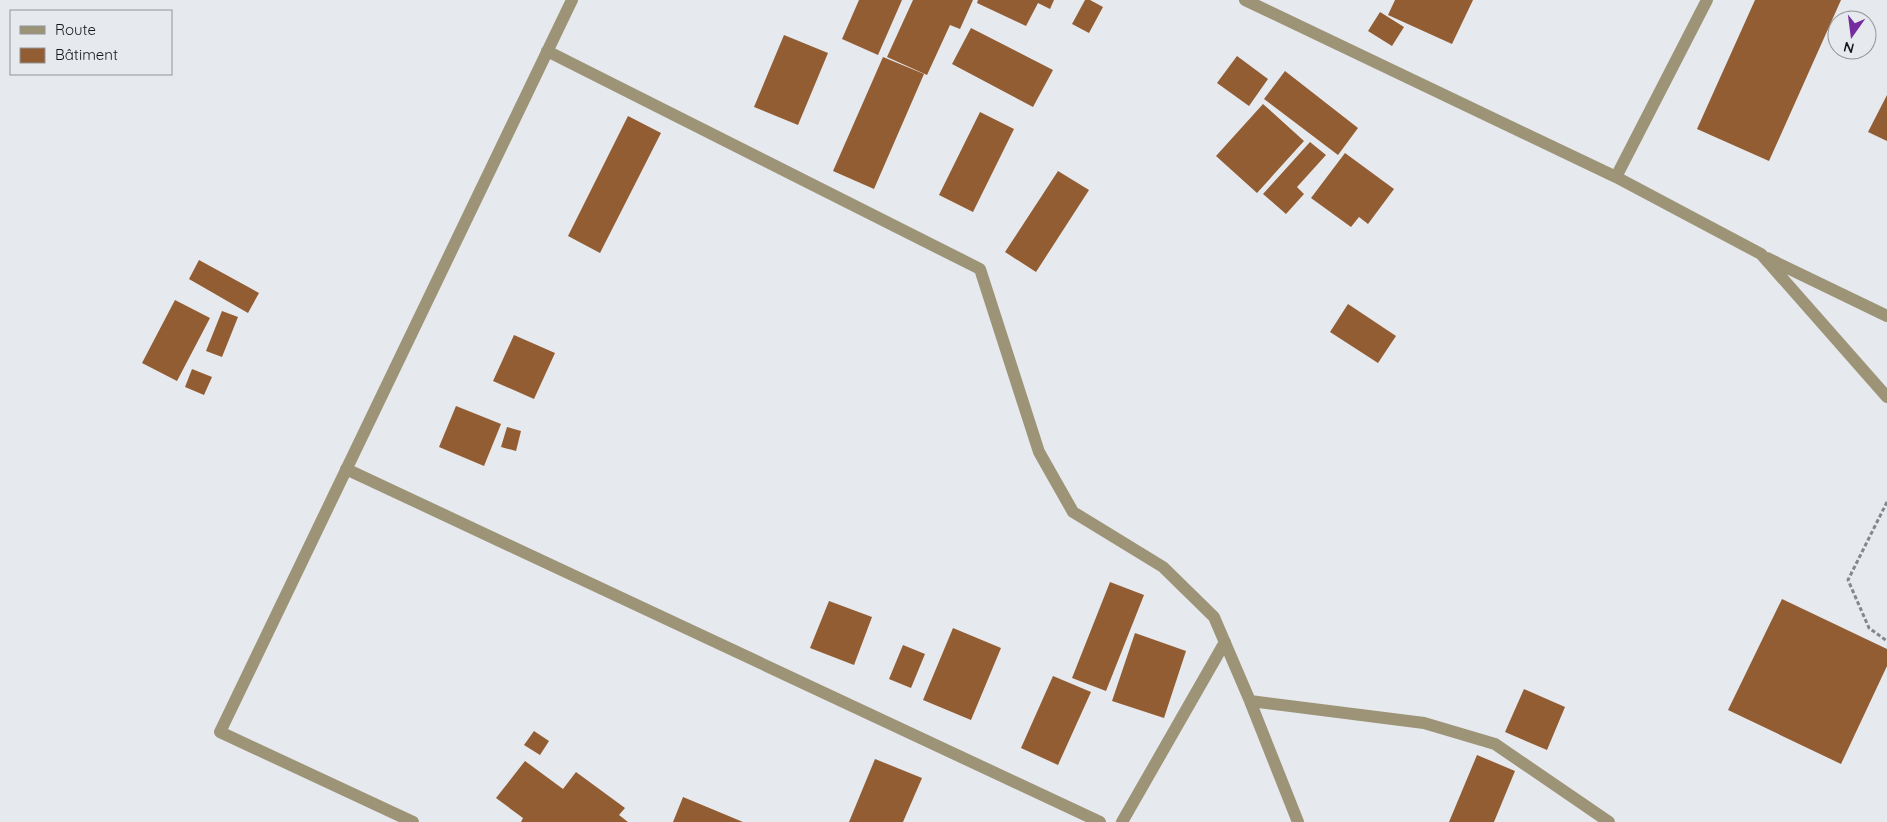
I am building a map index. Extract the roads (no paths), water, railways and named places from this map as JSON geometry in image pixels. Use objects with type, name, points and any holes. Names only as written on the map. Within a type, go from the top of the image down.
[{"type":"street","points":[[413,822],[220,732],[572,0]]},
{"type":"street","points":[[1245,0],[1616,177],[1761,254],[1887,316]]},
{"type":"street","points":[[1616,177],[1707,0]]},
{"type":"street","points":[[548,51],[980,268],[1039,452],[1073,512],[1163,567],[1214,617],[1298,822]]},
{"type":"street","points":[[1761,254],[1887,397]]},
{"type":"street","points":[[346,469],[1100,822]]},
{"type":"street","points":[[1122,822],[1225,642]]},
{"type":"street","points":[[1250,701],[1424,723],[1494,744],[1609,822]]}]
